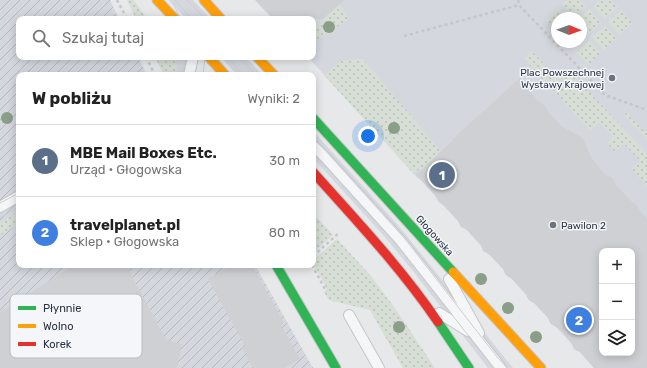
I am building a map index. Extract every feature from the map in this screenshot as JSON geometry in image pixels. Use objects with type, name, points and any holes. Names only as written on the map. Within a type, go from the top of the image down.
[{"type":"street","points":[[157,0],[171,16]]},
{"type":"street","points":[[204,0],[218,16]]},
{"type":"street","points":[[212,60],[222,72]]},
{"type":"street","points":[[260,60],[271,72]]},
{"type":"street","name":"Głogowska","points":[[316,121],[541,368]]},
{"type":"street","points":[[316,175],[403,274],[469,368]]},
{"type":"street","points":[[278,268],[335,368]]},
{"type":"lane","points":[[190,72],[192,60]]},
{"type":"lane","points":[[316,149],[400,241],[501,368]]},
{"type":"lane","points":[[0,207],[16,198]]},
{"type":"lane","points":[[430,246],[494,359]]},
{"type":"lane","points":[[426,305],[474,335]]},
{"type":"lane","points":[[349,315],[379,368]]},
{"type":"path","points":[[117,0],[125,16]]},
{"type":"path","points":[[518,0],[519,5],[605,95],[647,110]]},
{"type":"path","points":[[404,36],[519,5]]},
{"type":"path","points":[[148,60],[154,72]]},
{"type":"path","points":[[316,253],[339,233]]},
{"type":"path","points":[[314,268],[326,291]]},
{"type":"shaded area","points":[[0,0],[110,0],[118,16],[16,16],[16,60],[140,60],[146,72],[16,72],[16,268],[257,268],[313,368],[0,368]]},
{"type":"shaded area","points":[[127,0],[134,0],[145,16],[135,16]]},
{"type":"shaded area","points":[[169,0],[193,0],[208,16],[183,16]]},
{"type":"shaded area","points":[[260,0],[647,0],[647,368],[594,368],[578,350],[577,351],[574,349],[572,344],[564,335],[551,324],[549,321],[550,320],[533,301],[532,302],[529,300],[487,252],[483,251],[482,247],[465,228],[461,227],[460,223],[443,204],[439,202],[420,179],[311,60],[316,60],[316,16],[270,16],[259,4]]},
{"type":"shaded area","points":[[567,0],[581,0],[586,6],[579,12],[569,12],[562,4]]},
{"type":"shaded area","points":[[600,0],[612,0],[618,7],[605,19],[593,6]]},
{"type":"shaded area","points":[[340,4],[349,19],[316,41],[316,25]]},
{"type":"shaded area","points":[[558,8],[562,12],[554,12]]},
{"type":"shaded area","points":[[589,9],[601,22],[589,34],[587,32],[586,12]]},
{"type":"shaded area","points":[[621,10],[633,23],[620,35],[608,22]]},
{"type":"shaded area","points":[[551,15],[551,25],[546,20]]},
{"type":"shaded area","points":[[605,26],[617,38],[604,50],[592,37]]},
{"type":"shaded area","points":[[589,41],[601,53],[588,65],[576,52],[581,48],[587,48],[587,43]]},
{"type":"shaded area","points":[[532,51],[560,82],[571,72],[647,154],[647,186],[631,169],[640,161],[624,144],[615,152],[607,143],[613,137],[599,123],[590,131],[524,59]]},
{"type":"shaded area","points":[[363,59],[441,151],[420,171],[416,171],[414,174],[324,75],[342,60]]},
{"type":"shaded area","points":[[156,60],[176,60],[176,72],[162,72]]},
{"type":"shaded area","points":[[176,60],[185,60],[196,72],[176,72]]},
{"type":"shaded area","points":[[224,60],[249,60],[259,72],[234,72]]},
{"type":"shaded area","points":[[627,113],[647,134],[647,140],[624,115]]},
{"type":"shaded area","points":[[316,134],[397,224],[513,368],[488,368],[384,236],[316,161]]},
{"type":"shaded area","points":[[16,214],[16,226],[0,235],[0,223]]},
{"type":"shaded area","points":[[316,216],[333,235],[316,250]]},
{"type":"shaded area","points":[[337,239],[371,276],[399,314],[435,368],[403,368],[370,310],[329,300],[324,292],[327,289],[316,268],[316,257]]},
{"type":"building","points":[[255,0],[344,0],[323,19],[316,19],[316,16],[270,16]]},
{"type":"building","name":"Pawilon 2","points":[[520,78],[538,101],[545,105],[547,110],[561,126],[583,138],[592,159],[606,175],[612,178],[616,185],[631,201],[637,205],[647,219],[647,368],[594,368],[580,352],[574,349],[572,344],[558,328],[551,324],[548,318],[535,304],[529,300],[525,293],[512,279],[506,275],[503,269],[490,255],[483,251],[481,245],[467,230],[461,227],[458,221],[439,202],[434,194],[416,175]]},
{"type":"building","points":[[69,268],[128,268],[141,294],[28,294]]},
{"type":"building","points":[[227,268],[254,268],[284,323],[281,325],[300,359],[284,368],[253,368],[242,347],[245,346],[208,279]]},
{"type":"building","points":[[142,295],[166,340],[182,344],[177,368],[0,368],[0,312],[10,306],[10,358],[142,358]]},
{"type":"tram line","points":[[175,0],[189,16]]},
{"type":"tram line","points":[[187,0],[202,16]]},
{"type":"tram line","points":[[173,3],[180,16]]},
{"type":"tram line","points":[[182,72],[185,60]]},
{"type":"tram line","points":[[203,72],[205,60]]},
{"type":"tram line","points":[[230,60],[240,72]]},
{"type":"tram line","points":[[242,60],[253,72]]},
{"type":"tram line","points":[[316,140],[405,239],[507,368]]},
{"type":"tram line","points":[[316,155],[396,244],[494,368]]},
{"type":"tram line","points":[[0,203],[16,195]]},
{"type":"tram line","points":[[0,218],[16,209]]},
{"type":"traffic: fast","points":[[316,121],[453,272]]},
{"type":"traffic: fast","points":[[278,268],[336,368]]},
{"type":"traffic: fast","points":[[438,322],[469,368]]},
{"type":"traffic: slow","points":[[157,0],[172,16]]},
{"type":"traffic: slow","points":[[204,0],[218,16]]},
{"type":"traffic: slow","points":[[212,60],[222,72]]},
{"type":"traffic: slow","points":[[260,60],[271,72]]},
{"type":"traffic: slow","points":[[453,272],[541,368]]},
{"type":"traffic: jam","points":[[316,175],[394,264],[438,322]]},
{"type":"place","name":"Plac Powszechnej Wystawy Krajowej","points":[[612,78]]},
{"type":"place","name":"MBE Mail Boxes Etc.","points":[[442,175]]},
{"type":"place","name":"Pawilon 2","points":[[553,225]]},
{"type":"place","name":"travelplanet.pl","points":[[579,320]]}]
